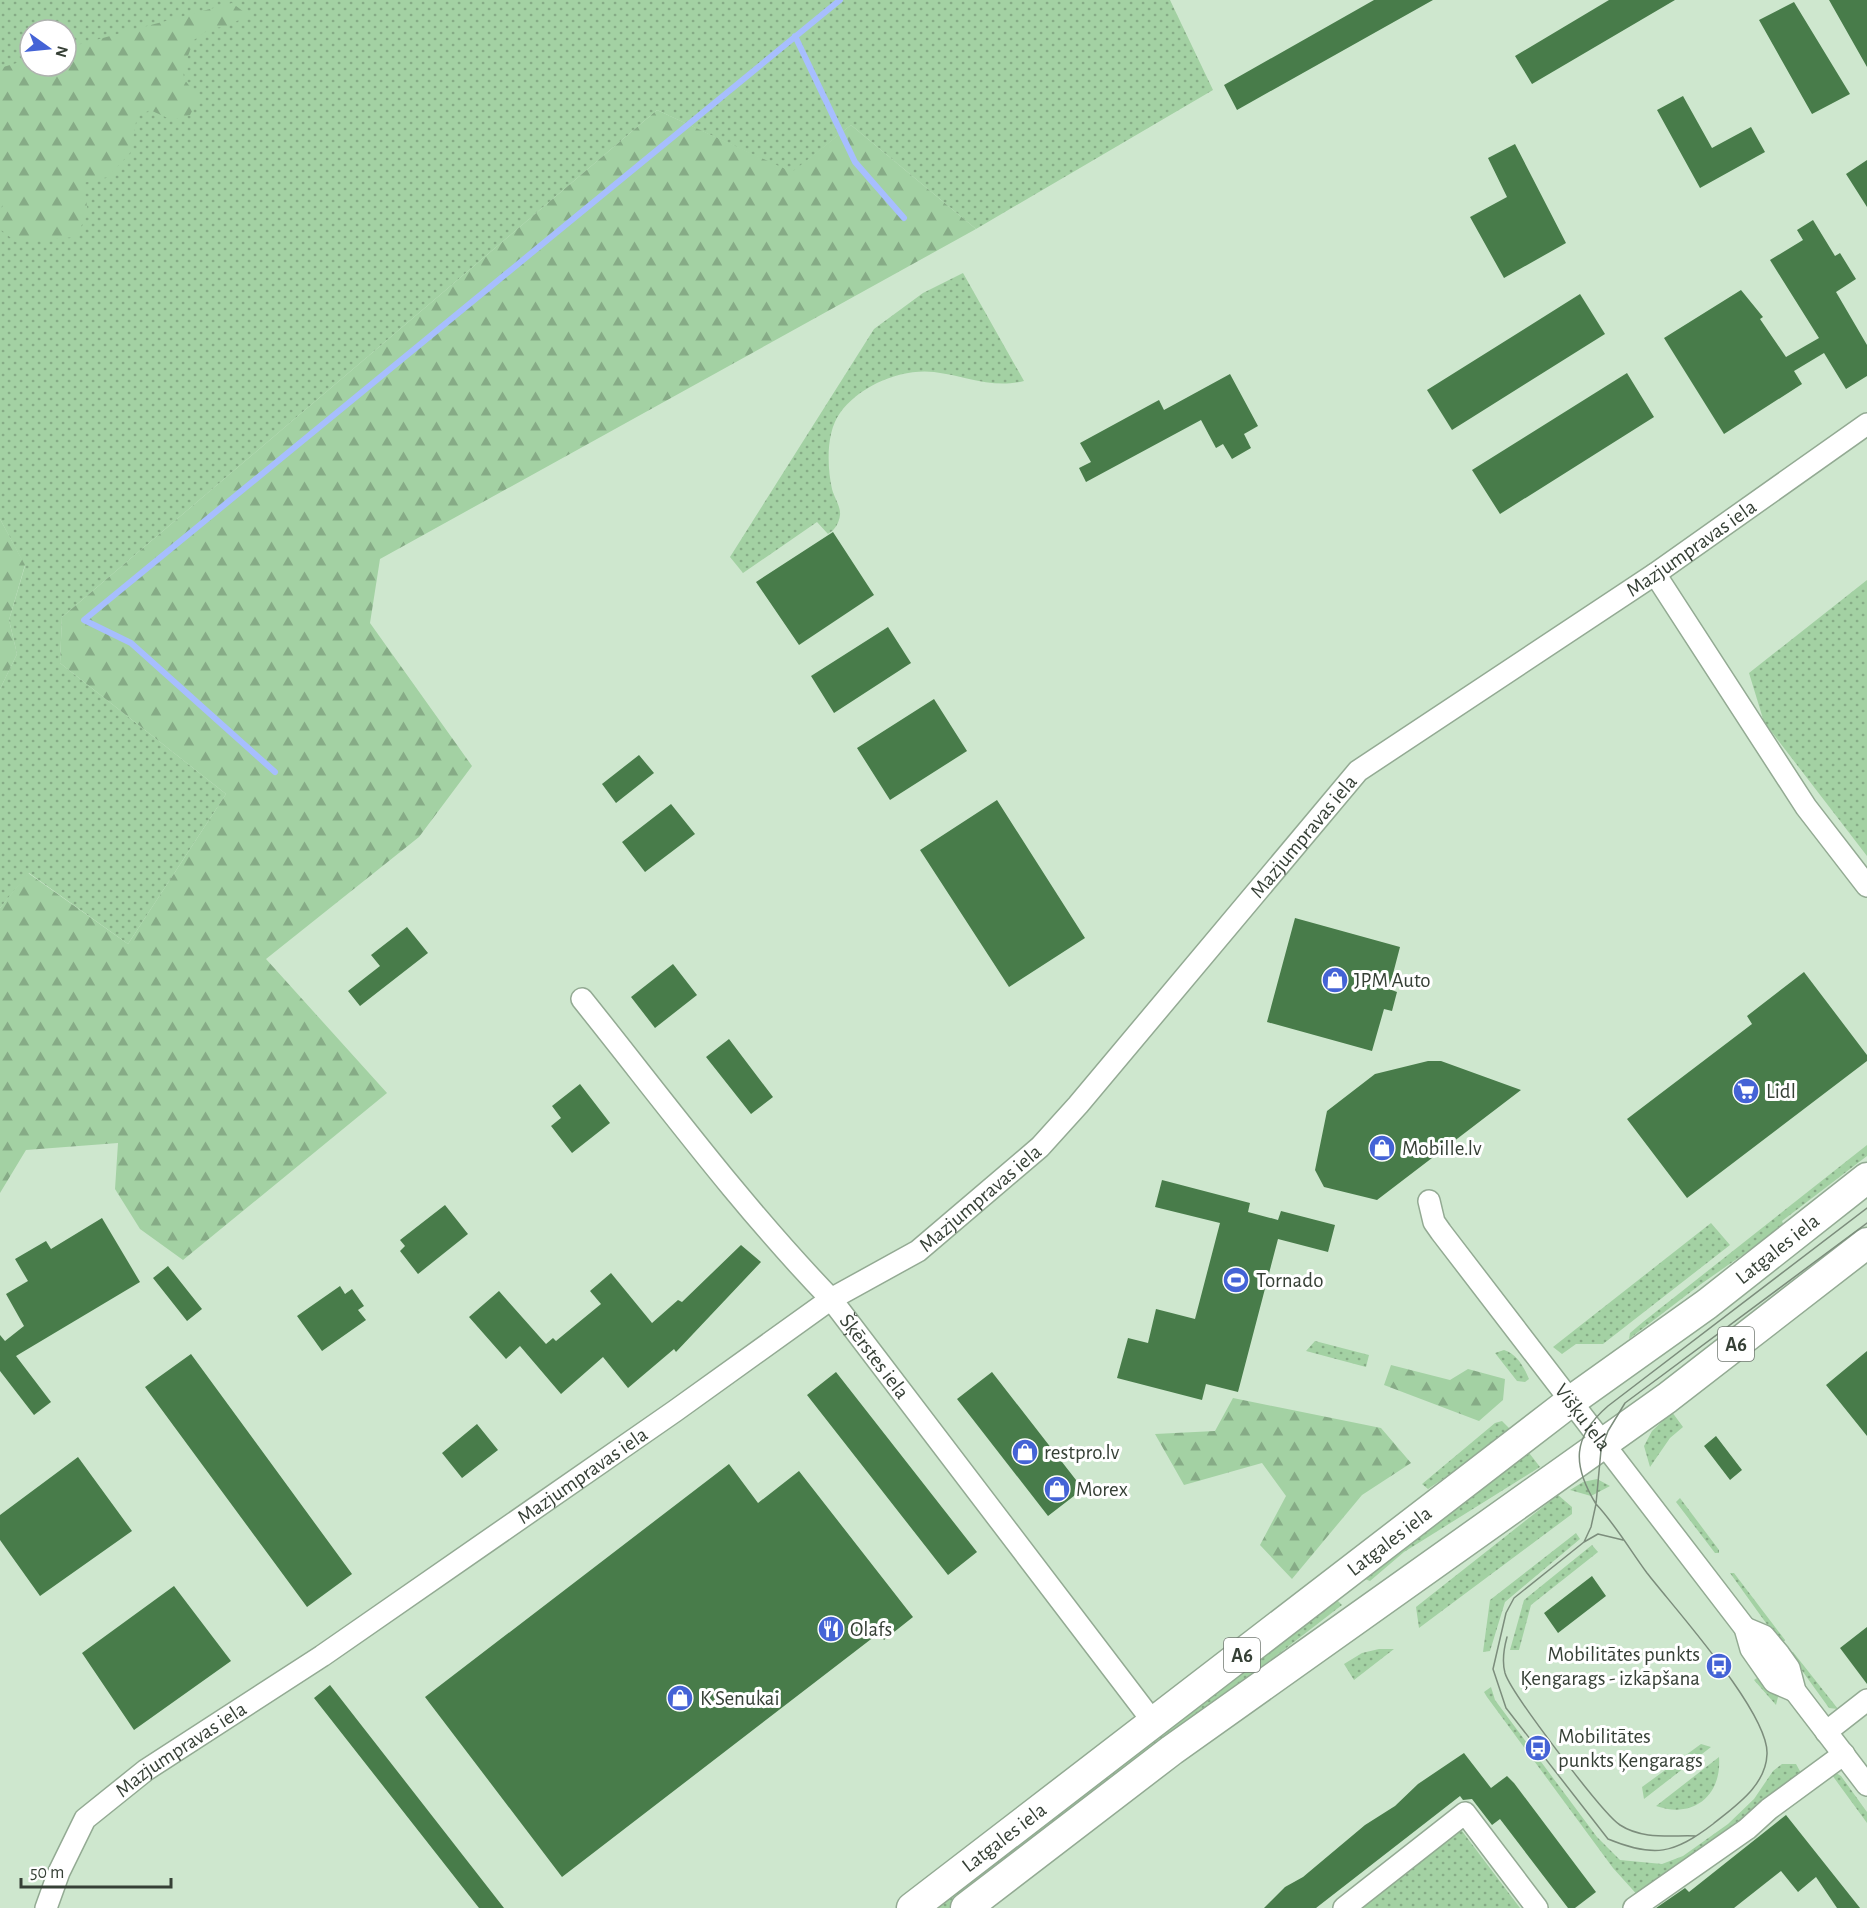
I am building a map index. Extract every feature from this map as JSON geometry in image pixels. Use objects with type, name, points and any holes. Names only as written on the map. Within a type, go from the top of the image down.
[{"type":"highway","name":"Latgales iela","points":[[912,1908],[1570,1401],[1707,1304],[1867,1178]]},
{"type":"highway","name":"Latgales iela","points":[[966,1908],[1172,1750],[1666,1398],[1867,1243]]},
{"type":"street","name":"Mazjumpravas iela","points":[[46,1908],[59,1872],[85,1819],[146,1770],[322,1656],[675,1411],[831,1299],[918,1251],[1040,1147],[1078,1105],[1358,771],[1655,574],[1867,424]]},
{"type":"street","points":[[1655,574],[1806,807],[1867,886]]},
{"type":"street","name":"Šķērstes iela","points":[[582,999],[754,1214],[791,1258],[831,1299],[1154,1723]]},
{"type":"street","name":"Višķu iela","points":[[1429,1201],[1434,1222],[1441,1232],[1745,1628],[1764,1636],[1779,1654],[1789,1668],[1796,1691],[1867,1785]]},
{"type":"street","points":[[1827,1732],[1867,1700]]},
{"type":"street","points":[[1634,1908],[1747,1829],[1805,1781],[1844,1754]]},
{"type":"street","points":[[1344,1908],[1465,1813],[1537,1908]]},
{"type":"green space","points":[[0,0],[1170,0],[1213,90],[976,229],[851,125],[792,173],[657,110],[62,617],[60,663],[226,794],[128,944],[29,873],[0,908],[0,689],[17,654],[9,620],[25,566],[0,519]]},
{"type":"green space","points":[[232,3],[248,15],[226,27],[211,28],[194,40],[183,69],[184,79],[199,98],[190,115],[172,120],[150,110],[137,117],[130,153],[108,177],[83,183],[88,212],[76,237],[16,242],[0,229],[0,211],[6,200],[0,198],[0,68],[18,63],[18,78],[78,78],[78,45]]},
{"type":"green space","points":[[657,110],[792,172],[851,125],[976,229],[380,559],[370,623],[472,766],[419,837],[266,959],[387,1093],[183,1260],[140,1229],[115,1189],[118,1143],[26,1150],[0,1193],[0,908],[28,873],[128,944],[226,794],[60,663],[62,617]]},
{"type":"green space","points":[[963,273],[1024,381],[1001,384],[934,372],[921,372],[895,376],[869,387],[848,403],[835,421],[832,430],[830,480],[840,512],[836,526],[828,534],[817,522],[743,573],[730,557],[874,329],[923,293]]},
{"type":"green space","points":[[0,519],[25,565],[9,620],[17,654],[0,689]]},
{"type":"green space","points":[[1867,580],[1867,856],[1764,722],[1749,673]]},
{"type":"green space","points":[[1867,1145],[1867,1156],[1782,1221],[1784,1226],[1701,1284],[1629,1339],[1630,1333],[1643,1322]]},
{"type":"green space","points":[[1711,1223],[1730,1245],[1603,1344],[1576,1344],[1562,1354],[1553,1347]]},
{"type":"green space","points":[[1315,1341],[1369,1355],[1366,1367],[1306,1351]]},
{"type":"green space","points":[[1504,1350],[1516,1358],[1529,1379],[1525,1382],[1517,1381],[1495,1353]]},
{"type":"green space","points":[[1391,1365],[1450,1380],[1468,1369],[1505,1379],[1503,1400],[1479,1421],[1384,1385]]},
{"type":"green space","points":[[1233,1398],[1381,1428],[1411,1463],[1362,1495],[1292,1579],[1260,1545],[1286,1496],[1262,1463],[1184,1485],[1155,1434],[1215,1431]]},
{"type":"green space","points":[[1672,1412],[1683,1427],[1670,1438],[1650,1467],[1644,1446],[1652,1431]]},
{"type":"green space","points":[[1502,1421],[1513,1432],[1428,1489],[1422,1484],[1495,1423]]},
{"type":"green space","points":[[1526,1449],[1540,1467],[1404,1552],[1370,1581],[1365,1579],[1364,1575]]},
{"type":"green space","points":[[1597,1479],[1610,1486],[1591,1496],[1570,1490],[1583,1482]]},
{"type":"green space","points":[[1558,1495],[1572,1507],[1572,1514],[1419,1628],[1416,1607]]},
{"type":"green space","points":[[1680,1498],[1719,1553],[1715,1553],[1676,1502]]},
{"type":"green space","points":[[1576,1533],[1580,1539],[1505,1602],[1490,1651],[1483,1652],[1490,1600]]},
{"type":"green space","points":[[1592,1545],[1598,1552],[1531,1605],[1519,1650],[1510,1650],[1524,1600]]},
{"type":"green space","points":[[1730,1573],[1734,1573],[1785,1640],[1781,1644]]},
{"type":"green space","points":[[1335,1598],[1342,1605],[949,1908],[931,1908]]},
{"type":"green space","points":[[1379,1649],[1394,1649],[1354,1680],[1344,1664],[1362,1653]]},
{"type":"green space","points":[[1793,1652],[1838,1709],[1829,1708],[1790,1654]]},
{"type":"green space","points":[[1760,1676],[1778,1697],[1776,1705],[1754,1680]]},
{"type":"green space","points":[[1491,1687],[1495,1700],[1597,1837],[1620,1860],[1662,1864],[1683,1856],[1728,1824],[1754,1799],[1773,1771],[1782,1764],[1796,1764],[1801,1773],[1641,1899],[1613,1868],[1487,1697],[1484,1692]]},
{"type":"green space","points":[[1701,1744],[1711,1747],[1644,1799],[1642,1787]]},
{"type":"green space","points":[[1719,1757],[1716,1783],[1702,1801],[1682,1809],[1656,1806]]},
{"type":"green space","points":[[1836,1773],[1841,1776],[1867,1812],[1867,1823],[1832,1775]]},
{"type":"green space","points":[[1459,1827],[1520,1908],[1356,1908]]},
{"type":"building","points":[[1374,0],[1433,0],[1237,110],[1224,85]]},
{"type":"building","points":[[1609,0],[1675,0],[1532,84],[1515,56]]},
{"type":"building","points":[[1829,0],[1867,0],[1867,67]]},
{"type":"building","points":[[1794,2],[1850,94],[1812,114],[1759,20]]},
{"type":"building","points":[[1683,96],[1712,148],[1751,127],[1765,152],[1700,188],[1657,110]]},
{"type":"building","points":[[1515,144],[1566,243],[1504,278],[1470,217],[1507,197],[1488,158]]},
{"type":"building","points":[[1867,160],[1867,207],[1846,174]]},
{"type":"building","points":[[1813,220],[1835,256],[1840,253],[1856,279],[1836,292],[1867,345],[1867,376],[1846,389],[1824,353],[1794,371],[1802,384],[1724,434],[1664,338],[1741,290],[1763,317],[1760,319],[1786,357],[1819,338],[1770,260],[1803,240],[1797,230]]},
{"type":"building","points":[[1580,294],[1605,334],[1452,430],[1427,390]]},
{"type":"building","points":[[1627,373],[1654,417],[1500,514],[1472,470]]},
{"type":"building","points":[[1230,374],[1258,426],[1244,434],[1251,448],[1232,459],[1223,444],[1216,448],[1201,420],[1086,482],[1079,468],[1091,462],[1080,443],[1159,400],[1164,410]]},
{"type":"building","points":[[833,532],[874,595],[799,645],[756,582]]},
{"type":"building","points":[[888,627],[911,663],[834,713],[811,676]]},
{"type":"building","points":[[934,699],[967,751],[890,800],[857,748]]},
{"type":"building","points":[[639,755],[654,773],[616,803],[602,784]]},
{"type":"building","points":[[997,800],[1085,938],[1009,987],[920,850]]},
{"type":"building","points":[[671,804],[695,834],[645,872],[622,842]]},
{"type":"building","name":"JPM Auto","points":[[1295,918],[1400,947],[1389,989],[1397,992],[1392,1011],[1384,1009],[1372,1051],[1267,1022]]},
{"type":"building","points":[[407,927],[428,953],[360,1006],[348,991],[380,966],[371,955]]},
{"type":"building","points":[[673,964],[697,995],[655,1028],[631,997]]},
{"type":"building","name":"Lidl","points":[[1804,972],[1867,1055],[1867,1061],[1687,1198],[1627,1119],[1752,1024],[1747,1016]]},
{"type":"building","points":[[729,1039],[773,1097],[751,1114],[706,1057]]},
{"type":"building","name":"Mobille.lv","points":[[1428,1061],[1441,1061],[1521,1090],[1377,1200],[1324,1187],[1315,1170],[1327,1111],[1375,1074]]},
{"type":"building","points":[[580,1084],[610,1123],[572,1153],[551,1126],[561,1118],[552,1106]]},
{"type":"building","name":"Tornado","points":[[1162,1180],[1250,1203],[1248,1212],[1278,1220],[1281,1211],[1335,1225],[1328,1252],[1278,1239],[1238,1392],[1206,1384],[1202,1400],[1117,1378],[1128,1338],[1148,1343],[1156,1309],[1195,1319],[1220,1223],[1155,1207]]},
{"type":"building","points":[[445,1205],[468,1234],[418,1274],[400,1251],[405,1246],[400,1240]]},
{"type":"building","points":[[102,1218],[140,1282],[16,1356],[51,1402],[34,1415],[0,1371],[0,1335],[5,1341],[24,1326],[6,1294],[28,1281],[15,1259],[46,1241],[51,1249]]},
{"type":"building","points":[[741,1245],[761,1262],[676,1352],[674,1349],[628,1388],[603,1357],[561,1394],[520,1346],[506,1359],[469,1317],[499,1291],[546,1344],[553,1338],[556,1341],[601,1304],[590,1291],[611,1273],[652,1323],[678,1300],[682,1302]]},
{"type":"building","points":[[168,1266],[202,1309],[187,1321],[153,1278]]},
{"type":"building","points":[[340,1286],[345,1294],[352,1289],[364,1306],[358,1310],[366,1320],[322,1351],[297,1316]]},
{"type":"building","points":[[1867,1351],[1867,1436],[1826,1385]]},
{"type":"building","points":[[191,1354],[352,1574],[307,1607],[145,1387]]},
{"type":"building","points":[[836,1372],[977,1552],[948,1575],[807,1395]]},
{"type":"building","points":[[992,1372],[1083,1489],[1048,1516],[957,1399]]},
{"type":"building","points":[[477,1424],[498,1450],[462,1478],[442,1453]]},
{"type":"building","points":[[1716,1436],[1742,1470],[1730,1480],[1704,1446]]},
{"type":"building","points":[[78,1457],[132,1531],[40,1596],[0,1540],[0,1515]]},
{"type":"building","points":[[729,1464],[758,1503],[799,1471],[913,1617],[884,1640],[879,1633],[562,1877],[425,1697]]},
{"type":"building","points":[[1592,1576],[1606,1596],[1558,1633],[1544,1613]]},
{"type":"building","points":[[174,1586],[231,1661],[134,1730],[82,1653]]},
{"type":"building","points":[[1867,1627],[1867,1684],[1840,1648]]},
{"type":"building","points":[[330,1685],[504,1908],[479,1908],[314,1698]]},
{"type":"building","points":[[1464,1753],[1491,1788],[1507,1776],[1514,1783],[1596,1892],[1575,1908],[1568,1908],[1500,1819],[1492,1825],[1472,1799],[1463,1800],[1460,1796],[1316,1908],[1264,1908],[1285,1887],[1303,1877],[1365,1825],[1395,1806],[1418,1784]]},
{"type":"building","points":[[1786,1815],[1860,1908],[1837,1908],[1816,1877],[1798,1892],[1781,1871],[1734,1908],[1656,1908],[1685,1888],[1689,1892]]},
{"type":"waterway","points":[[275,772],[131,643],[84,620],[840,0]]},
{"type":"waterway","points":[[795,36],[855,162],[904,218]]},
{"type":"tram line","points":[[1867,1208],[1608,1406],[1596,1418],[1582,1440],[1580,1464],[1588,1490],[1596,1504],[1737,1688],[1764,1736],[1767,1754],[1761,1776],[1748,1794],[1713,1824],[1687,1842],[1675,1847],[1651,1851],[1608,1839],[1506,1708],[1493,1669],[1506,1613],[1514,1598],[1584,1542],[1591,1527],[1596,1504],[1601,1450],[1608,1431],[1625,1403],[1867,1223]]},
{"type":"tram line","points":[[1584,1542],[1598,1534],[1623,1540]]},
{"type":"tram line","points":[[1507,1637],[1504,1664],[1505,1673],[1511,1685],[1558,1752],[1610,1816],[1620,1825],[1638,1833],[1657,1836],[1696,1836]]},
{"type":"place","name":"JPM Auto","points":[[1335,980]]},
{"type":"place","name":"Lidl","points":[[1746,1091]]},
{"type":"place","name":"Mobille.lv","points":[[1382,1148]]},
{"type":"place","name":"Tornado","points":[[1236,1280]]},
{"type":"place","name":"restpro.lv","points":[[1025,1452]]},
{"type":"place","name":"Morex","points":[[1057,1489]]},
{"type":"place","name":"Olafs","points":[[831,1629]]},
{"type":"place","name":"Mobilitātes punkts Ķengarags - izkāpšana","points":[[1719,1666]]},
{"type":"place","name":"K Senukai","points":[[680,1698]]},
{"type":"place","name":"Mobilitātes punkts Ķengarags","points":[[1538,1748]]}]
